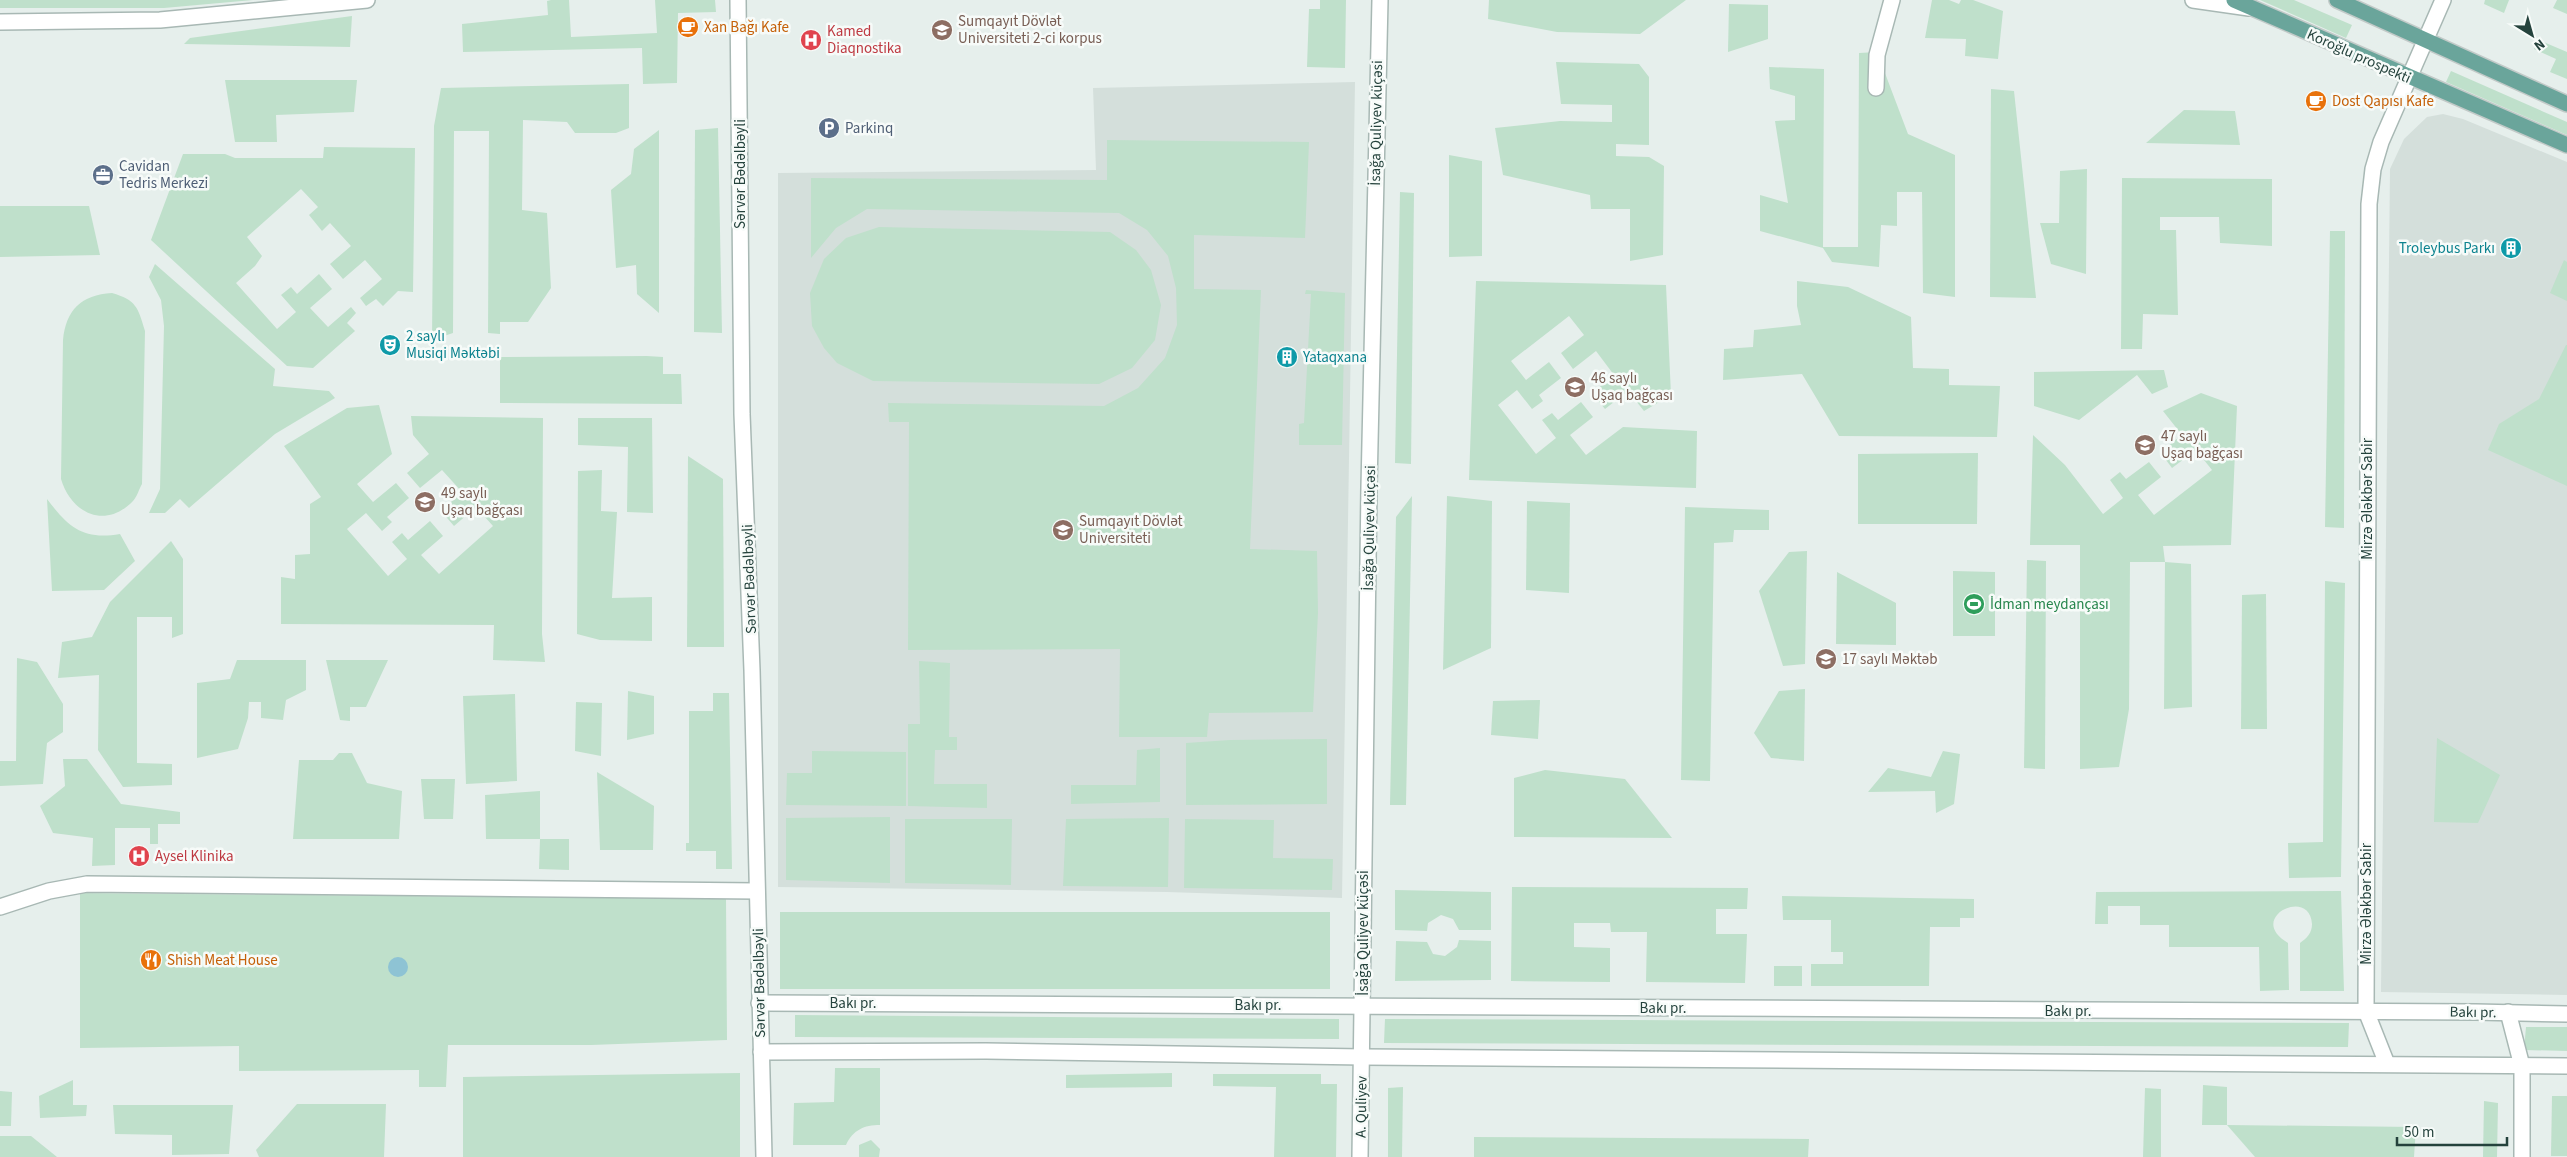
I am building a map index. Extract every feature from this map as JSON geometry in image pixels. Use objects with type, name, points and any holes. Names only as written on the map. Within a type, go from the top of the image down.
[{"type":"main road","name":"Koroğlu prospekti","points":[[2234,0],[2567,146]]},
{"type":"main road","points":[[2338,0],[2567,104]]},
{"type":"street","points":[[0,22],[160,20],[367,0]]},
{"type":"street","name":"Sərvər Bədəlbəyli","points":[[738,0],[742,414],[752,670],[764,1157]]},
{"type":"street","name":"İsağa Quliyev küçəsi","points":[[1363,1057],[1368,572],[1380,0]]},
{"type":"street","points":[[1876,88],[1877,55],[1892,0]]},
{"type":"street","points":[[2193,0],[2254,9]]},
{"type":"street","name":"Mirzə Ələkbər Sabir","points":[[2366,1011],[2369,204],[2373,169],[2382,142],[2443,0]]},
{"type":"street","points":[[0,907],[48,891],[87,884],[757,891]]},
{"type":"street","name":"Bakı pr.","points":[[759,1003],[2366,1011],[2567,1014]]},
{"type":"street","points":[[2366,1011],[2387,1064]]},
{"type":"street","points":[[2508,1012],[2522,1066],[2522,1157]]},
{"type":"street","points":[[761,1052],[986,1051],[1363,1057],[2567,1066]]},
{"type":"street","name":"A. Quliyev","points":[[1360,1157],[1363,1057]]},
{"type":"shaded area","name":"Sumqayıt Dövlət Universiteti","points":[[1355,82],[1342,898],[1167,892],[778,887],[778,173],[1096,170],[1093,88]]},
{"type":"shaded area","points":[[2443,114],[2463,119],[2567,162],[2567,995],[2381,992],[2390,169],[2404,139],[2427,117]]},
{"type":"green space","points":[[0,0],[253,0],[164,8],[0,8]]},
{"type":"green space","points":[[569,0],[571,37],[657,33],[655,0],[715,0],[716,12],[678,13],[677,83],[643,84],[642,48],[463,52],[462,24],[548,15],[547,1]]},
{"type":"green space","points":[[1320,0],[1346,0],[1345,68],[1307,67],[1309,9],[1320,9]]},
{"type":"green space","points":[[1489,0],[1686,0],[1640,34],[1557,32],[1488,19]]},
{"type":"green space","points":[[1932,0],[1949,0],[1959,4],[1961,0],[1973,0],[2003,11],[1998,59],[1965,56],[1966,39],[1925,38]]},
{"type":"green space","points":[[2260,0],[2294,0],[2352,25],[2346,38]]},
{"type":"green space","points":[[2485,0],[2509,0],[2504,13],[2484,4]]},
{"type":"green space","points":[[2557,0],[2567,0],[2567,14],[2553,8]]},
{"type":"green space","points":[[1729,4],[1768,5],[1768,39],[1728,52]]},
{"type":"green space","points":[[352,16],[350,47],[184,44],[190,38]]},
{"type":"green space","points":[[2539,40],[2567,52],[2567,79],[2550,72],[2556,59],[2534,49]]},
{"type":"green space","points":[[1877,52],[1908,134],[1955,155],[1955,297],[1923,293],[1922,192],[1897,192],[1897,226],[1881,225],[1879,267],[1832,262],[1823,248],[1760,231],[1760,195],[1788,203],[1775,121],[1795,120],[1795,96],[1770,89],[1769,67],[1824,69],[1823,247],[1858,247],[1859,53]]},
{"type":"green space","points":[[1556,62],[1639,64],[1649,77],[1649,145],[1616,144],[1616,156],[1649,157],[1664,166],[1663,255],[1630,261],[1630,209],[1591,209],[1590,195],[1503,175],[1495,128],[1560,121],[1612,122],[1612,105],[1561,104]]},
{"type":"green space","points":[[2451,71],[2567,122],[2567,135],[2446,82]]},
{"type":"green space","points":[[225,80],[357,80],[354,112],[276,115],[277,142],[235,142]]},
{"type":"green space","points":[[629,84],[629,128],[616,133],[575,133],[567,122],[523,120],[522,210],[547,213],[551,288],[528,322],[500,322],[500,334],[488,333],[489,131],[454,131],[453,333],[432,340],[434,126],[441,88]]},
{"type":"green space","points":[[1991,89],[2014,91],[2036,298],[1990,297]]},
{"type":"green space","points":[[2184,110],[2235,111],[2240,145],[2146,143]]},
{"type":"green space","points":[[718,128],[722,333],[694,332],[695,130]]},
{"type":"green space","points":[[659,130],[659,313],[637,294],[636,265],[616,268],[611,190],[631,174],[634,149]]},
{"type":"green space","points":[[1107,140],[1309,142],[1305,238],[1194,235],[1194,289],[1261,290],[1250,549],[1317,551],[1318,613],[1313,712],[1209,713],[1207,737],[1119,737],[1120,649],[908,650],[909,422],[889,422],[888,403],[1104,406],[1138,388],[1165,358],[1177,325],[1176,288],[1168,256],[1147,230],[1119,213],[867,209],[836,228],[811,258],[811,178],[1107,180]]},
{"type":"green space","points":[[324,147],[415,148],[413,292],[398,291],[383,306],[376,299],[366,306],[360,298],[382,279],[365,260],[343,279],[330,264],[351,246],[330,223],[322,231],[309,215],[318,207],[301,189],[247,237],[262,256],[255,266],[236,283],[277,329],[296,312],[281,295],[291,287],[297,294],[319,274],[332,289],[310,308],[328,327],[351,307],[356,313],[347,323],[355,331],[313,368],[287,366],[151,240],[183,154],[225,154],[235,158],[323,158]]},
{"type":"green space","points":[[1449,155],[1482,161],[1482,256],[1449,257]]},
{"type":"green space","points":[[2087,169],[2086,274],[2051,264],[2040,223],[2059,223],[2060,171]]},
{"type":"green space","points":[[2122,178],[2272,179],[2272,246],[2220,243],[2219,217],[2160,217],[2160,230],[2176,230],[2178,315],[2143,314],[2142,349],[2121,349]]},
{"type":"green space","points":[[1400,192],[1414,193],[1411,464],[1395,463]]},
{"type":"green space","points":[[0,206],[89,206],[100,255],[0,257]]},
{"type":"green space","points":[[879,227],[1110,232],[1136,250],[1151,270],[1161,305],[1155,340],[1132,368],[1099,384],[873,381],[837,363],[824,348],[812,326],[810,293],[824,259],[846,238]]},
{"type":"green space","points":[[2330,231],[2345,231],[2344,528],[2325,527]]},
{"type":"green space","points":[[2564,260],[2567,262],[2567,301],[2550,293]]},
{"type":"green space","points":[[155,264],[275,369],[273,386],[329,391],[335,398],[275,434],[189,508],[180,499],[165,513],[149,513],[160,489],[164,326],[161,300],[149,277]]},
{"type":"green space","points":[[1476,281],[1666,285],[1671,395],[1644,411],[1628,391],[1605,409],[1592,393],[1614,375],[1596,351],[1573,369],[1561,353],[1584,335],[1569,316],[1511,361],[1526,380],[1549,362],[1561,378],[1539,395],[1543,401],[1532,409],[1517,390],[1498,405],[1536,454],[1556,438],[1542,420],[1552,413],[1558,420],[1581,402],[1593,417],[1570,435],[1586,455],[1623,427],[1697,431],[1696,488],[1469,480]]},
{"type":"green space","points":[[1797,281],[1848,287],[1911,317],[1913,368],[1949,369],[1949,385],[2000,386],[1997,437],[1839,436],[1802,374],[1723,380],[1724,349],[1753,347],[1754,330],[1801,325],[1797,306]]},
{"type":"green space","points":[[1306,290],[1345,293],[1342,445],[1299,445],[1299,424],[1304,423],[1311,294],[1305,294]]},
{"type":"green space","points":[[112,293],[126,299],[135,306],[145,331],[142,484],[134,499],[122,510],[111,515],[101,516],[90,514],[81,509],[66,491],[61,479],[63,340],[68,320],[77,306],[92,297]]},
{"type":"green space","points":[[2566,345],[2567,486],[2488,450],[2499,424],[2539,399]]},
{"type":"green space","points":[[500,357],[663,357],[663,374],[681,374],[682,404],[500,403]]},
{"type":"green space","points":[[2164,370],[2168,387],[2152,394],[2137,375],[2079,420],[2034,406],[2034,372]]},
{"type":"green space","points":[[2201,393],[2237,406],[2231,545],[2163,546],[2165,562],[2130,562],[2129,709],[2119,767],[2080,769],[2080,545],[2030,545],[2033,435],[2065,465],[2103,514],[2123,498],[2110,480],[2120,472],[2126,479],[2149,462],[2161,477],[2138,495],[2154,515],[2212,470],[2196,450],[2172,468],[2160,452],[2182,435],[2163,411]]},
{"type":"green space","points":[[379,405],[392,454],[357,484],[373,502],[396,483],[409,498],[387,517],[392,522],[382,531],[366,513],[347,529],[388,576],[407,559],[392,542],[402,533],[408,540],[430,521],[443,536],[421,555],[439,574],[493,526],[476,507],[454,526],[441,511],[462,492],[442,470],[420,488],[407,473],[429,454],[413,435],[411,416],[543,418],[542,634],[545,662],[493,660],[494,625],[281,624],[281,577],[295,579],[295,555],[310,554],[310,504],[321,497],[284,446],[347,408]]},
{"type":"green space","points":[[578,418],[652,418],[653,513],[627,512],[628,447],[578,445]]},
{"type":"green space","points":[[1978,453],[1977,524],[1858,524],[1858,454]]},
{"type":"green space","points":[[688,456],[723,479],[724,647],[687,647]]},
{"type":"green space","points":[[602,470],[601,511],[617,512],[612,598],[652,597],[652,641],[600,640],[577,634],[578,471]]},
{"type":"green space","points":[[1412,496],[1406,805],[1390,805],[1396,517]]},
{"type":"green space","points":[[1447,496],[1492,501],[1491,648],[1443,670]]},
{"type":"green space","points":[[47,499],[62,518],[78,530],[96,535],[120,534],[135,561],[104,590],[52,591]]},
{"type":"green space","points":[[1527,501],[1570,503],[1569,593],[1526,590]]},
{"type":"green space","points":[[1685,507],[1769,510],[1769,530],[1734,530],[1733,542],[1714,543],[1710,781],[1681,780]]},
{"type":"green space","points":[[171,541],[183,559],[183,634],[172,638],[172,617],[137,617],[137,763],[172,764],[172,785],[123,787],[98,750],[99,675],[58,678],[62,642],[92,637],[110,602]]},
{"type":"green space","points":[[1807,551],[1805,664],[1783,666],[1759,591],[1789,552]]},
{"type":"green space","points":[[2027,560],[2046,561],[2045,769],[2024,768]]},
{"type":"green space","points":[[2165,562],[2191,564],[2192,707],[2164,709]]},
{"type":"green space","name":"İdman meydançası","points":[[1953,571],[1995,572],[1995,636],[1953,636]]},
{"type":"green space","points":[[1837,572],[1896,603],[1896,645],[1836,644]]},
{"type":"green space","points":[[2325,581],[2345,583],[2341,877],[2289,878],[2288,843],[2323,842]]},
{"type":"green space","points":[[2266,594],[2267,729],[2241,729],[2242,595]]},
{"type":"green space","points":[[17,658],[37,662],[63,704],[63,732],[47,743],[43,784],[0,786],[0,761],[16,761]]},
{"type":"green space","points":[[237,660],[306,660],[306,690],[286,700],[283,720],[261,718],[261,702],[249,702],[248,718],[238,749],[197,758],[197,683],[230,679]]},
{"type":"green space","points":[[326,660],[388,660],[366,707],[350,707],[350,721],[340,720]]},
{"type":"green space","points":[[919,661],[950,663],[949,737],[957,737],[957,750],[935,750],[934,784],[987,784],[987,808],[908,806],[908,724],[920,724]]},
{"type":"green space","points":[[1805,689],[1804,761],[1771,758],[1754,733],[1779,691]]},
{"type":"green space","points":[[628,691],[654,696],[654,734],[627,740]]},
{"type":"green space","points":[[713,693],[729,693],[732,869],[716,869],[716,851],[686,851],[686,843],[689,843],[689,711],[713,711]]},
{"type":"green space","points":[[515,694],[517,781],[466,784],[463,696]]},
{"type":"green space","points":[[1540,700],[1538,739],[1491,735],[1493,701]]},
{"type":"green space","points":[[576,702],[602,703],[601,756],[575,751]]},
{"type":"green space","points":[[2437,738],[2500,775],[2478,823],[2434,822]]},
{"type":"green space","points":[[1327,739],[1327,804],[1186,805],[1186,743],[1230,740]]},
{"type":"green space","points":[[1160,748],[1160,802],[1071,804],[1071,785],[1136,785],[1137,750]]},
{"type":"green space","points":[[812,751],[906,752],[906,806],[786,805],[787,773],[812,773]]},
{"type":"green space","points":[[1943,751],[1960,754],[1954,804],[1936,813],[1935,791],[1868,792],[1888,768],[1931,777]]},
{"type":"green space","points":[[339,753],[352,753],[367,783],[402,791],[399,839],[293,839],[299,760],[333,760]]},
{"type":"green space","points":[[63,759],[87,759],[121,804],[180,812],[180,824],[158,824],[158,844],[150,844],[150,828],[115,828],[115,865],[92,866],[93,838],[53,833],[40,806],[65,786]]},
{"type":"green space","points":[[1545,770],[1625,779],[1672,838],[1514,837],[1514,778]]},
{"type":"green space","points":[[597,772],[654,806],[653,850],[600,850]]},
{"type":"green space","points":[[421,779],[455,779],[453,819],[424,819]]},
{"type":"green space","points":[[540,791],[540,839],[486,839],[485,795]]},
{"type":"green space","points":[[890,817],[890,883],[786,880],[786,818]]},
{"type":"green space","points":[[1169,818],[1168,887],[1063,886],[1066,819]]},
{"type":"green space","points":[[905,819],[1012,819],[1011,885],[905,883]]},
{"type":"green space","points":[[1185,819],[1274,820],[1273,858],[1333,859],[1332,890],[1184,888]]},
{"type":"green space","points":[[540,839],[569,839],[569,870],[539,869]]},
{"type":"green space","points":[[1512,887],[1748,888],[1747,909],[1716,909],[1716,934],[1747,934],[1745,983],[1646,982],[1647,932],[1611,932],[1610,923],[1574,923],[1574,947],[1610,948],[1610,982],[1511,981]]},
{"type":"green space","points":[[1395,890],[1491,892],[1491,930],[1459,930],[1453,919],[1441,915],[1428,923],[1427,931],[1395,930]]},
{"type":"green space","points":[[2341,891],[2344,991],[2300,991],[2300,943],[2309,935],[2312,924],[2309,913],[2301,907],[2283,910],[2276,916],[2273,924],[2277,933],[2288,943],[2289,990],[2260,991],[2259,947],[2169,947],[2169,925],[2140,925],[2140,906],[2108,906],[2108,924],[2095,924],[2096,892]]},
{"type":"green space","points":[[80,893],[726,899],[727,1040],[591,1045],[448,1045],[446,1087],[419,1087],[419,1070],[239,1071],[239,1046],[80,1048]]},
{"type":"green space","points":[[1782,896],[1974,899],[1974,918],[1960,918],[1960,927],[1930,927],[1929,986],[1811,986],[1811,964],[1843,964],[1843,952],[1831,952],[1831,920],[1783,920]]},
{"type":"green space","points":[[780,912],[1330,912],[1330,989],[780,989]]},
{"type":"green space","points":[[1459,940],[1491,941],[1491,980],[1395,981],[1396,941],[1427,942],[1433,954],[1445,956],[1457,947]]},
{"type":"green space","points":[[1774,966],[1802,966],[1802,986],[1774,986]]},
{"type":"green space","points":[[795,1015],[1339,1019],[1339,1039],[795,1037]]},
{"type":"green space","points":[[1385,1019],[2349,1023],[2348,1047],[1384,1043]]},
{"type":"green space","points":[[2526,1027],[2567,1027],[2567,1051],[2524,1050]]},
{"type":"green space","points":[[835,1068],[880,1068],[880,1125],[860,1129],[846,1145],[793,1145],[794,1103],[834,1102]]},
{"type":"green space","points":[[740,1073],[740,1157],[463,1157],[463,1077]]},
{"type":"green space","points":[[1172,1073],[1172,1087],[1066,1088],[1066,1075]]},
{"type":"green space","points":[[1213,1074],[1321,1074],[1321,1084],[1337,1084],[1336,1157],[1274,1157],[1276,1087],[1213,1086]]},
{"type":"green space","points":[[73,1080],[73,1105],[87,1105],[86,1116],[40,1118],[39,1096]]},
{"type":"green space","points":[[2203,1085],[2227,1087],[2227,1125],[2202,1125]]},
{"type":"green space","points":[[1403,1087],[1402,1157],[1388,1157],[1388,1088]]},
{"type":"green space","points":[[2145,1088],[2161,1089],[2161,1157],[2143,1157]]},
{"type":"green space","points":[[0,1091],[12,1092],[11,1126],[0,1126]]},
{"type":"green space","points":[[2552,1096],[2567,1096],[2567,1156],[2551,1156]]},
{"type":"green space","points":[[2484,1101],[2498,1103],[2497,1157],[2483,1157]]},
{"type":"green space","points":[[297,1104],[386,1104],[384,1157],[259,1157],[256,1150]]},
{"type":"green space","points":[[113,1105],[233,1105],[229,1154],[172,1155],[172,1135],[115,1134]]},
{"type":"green space","points":[[2227,1125],[2416,1127],[2414,1157],[2255,1157]]},
{"type":"green space","points":[[0,1136],[31,1136],[57,1157],[0,1157]]},
{"type":"green space","points":[[1474,1137],[1809,1139],[1808,1157],[1474,1157]]},
{"type":"green space","points":[[871,1140],[880,1149],[879,1157],[859,1157],[859,1145]]},
{"type":"water","points":[[394,957],[402,957],[408,963],[408,971],[402,977],[394,977],[388,971],[388,963]]},
{"type":"place","name":"Xan Bağı Kafe","points":[[688,27]]},
{"type":"place","name":"Sumqayıt Dövlət Universiteti 2-ci korpus","points":[[942,30]]},
{"type":"place","name":"Kamed Diaqnostika","points":[[811,40]]},
{"type":"place","name":"Dost Qapısı Kafe","points":[[2316,101]]},
{"type":"place","name":"Parkinq","points":[[829,128]]},
{"type":"place","name":"Cavidan Tedris Merkezi","points":[[103,175]]},
{"type":"place","name":"Troleybus Parkı","points":[[2511,248]]},
{"type":"place","name":"2 saylı Musiqi Məktəbi","points":[[390,345]]},
{"type":"place","name":"Yataqxana","points":[[1287,357]]},
{"type":"place","name":"46 saylı Uşaq bağçası","points":[[1575,387]]},
{"type":"place","name":"47 saylı Uşaq bağçası","points":[[2145,445]]},
{"type":"place","name":"49 saylı Uşaq bağçası","points":[[425,502]]},
{"type":"place","name":"Sumqayıt Dövlət Universiteti","points":[[1063,530]]},
{"type":"place","name":"İdman meydançası","points":[[1974,604]]},
{"type":"place","name":"17 saylı Məktəb","points":[[1826,659]]},
{"type":"place","name":"Aysel Klinika","points":[[139,856]]},
{"type":"place","name":"Shish Meat House","points":[[151,960]]}]
